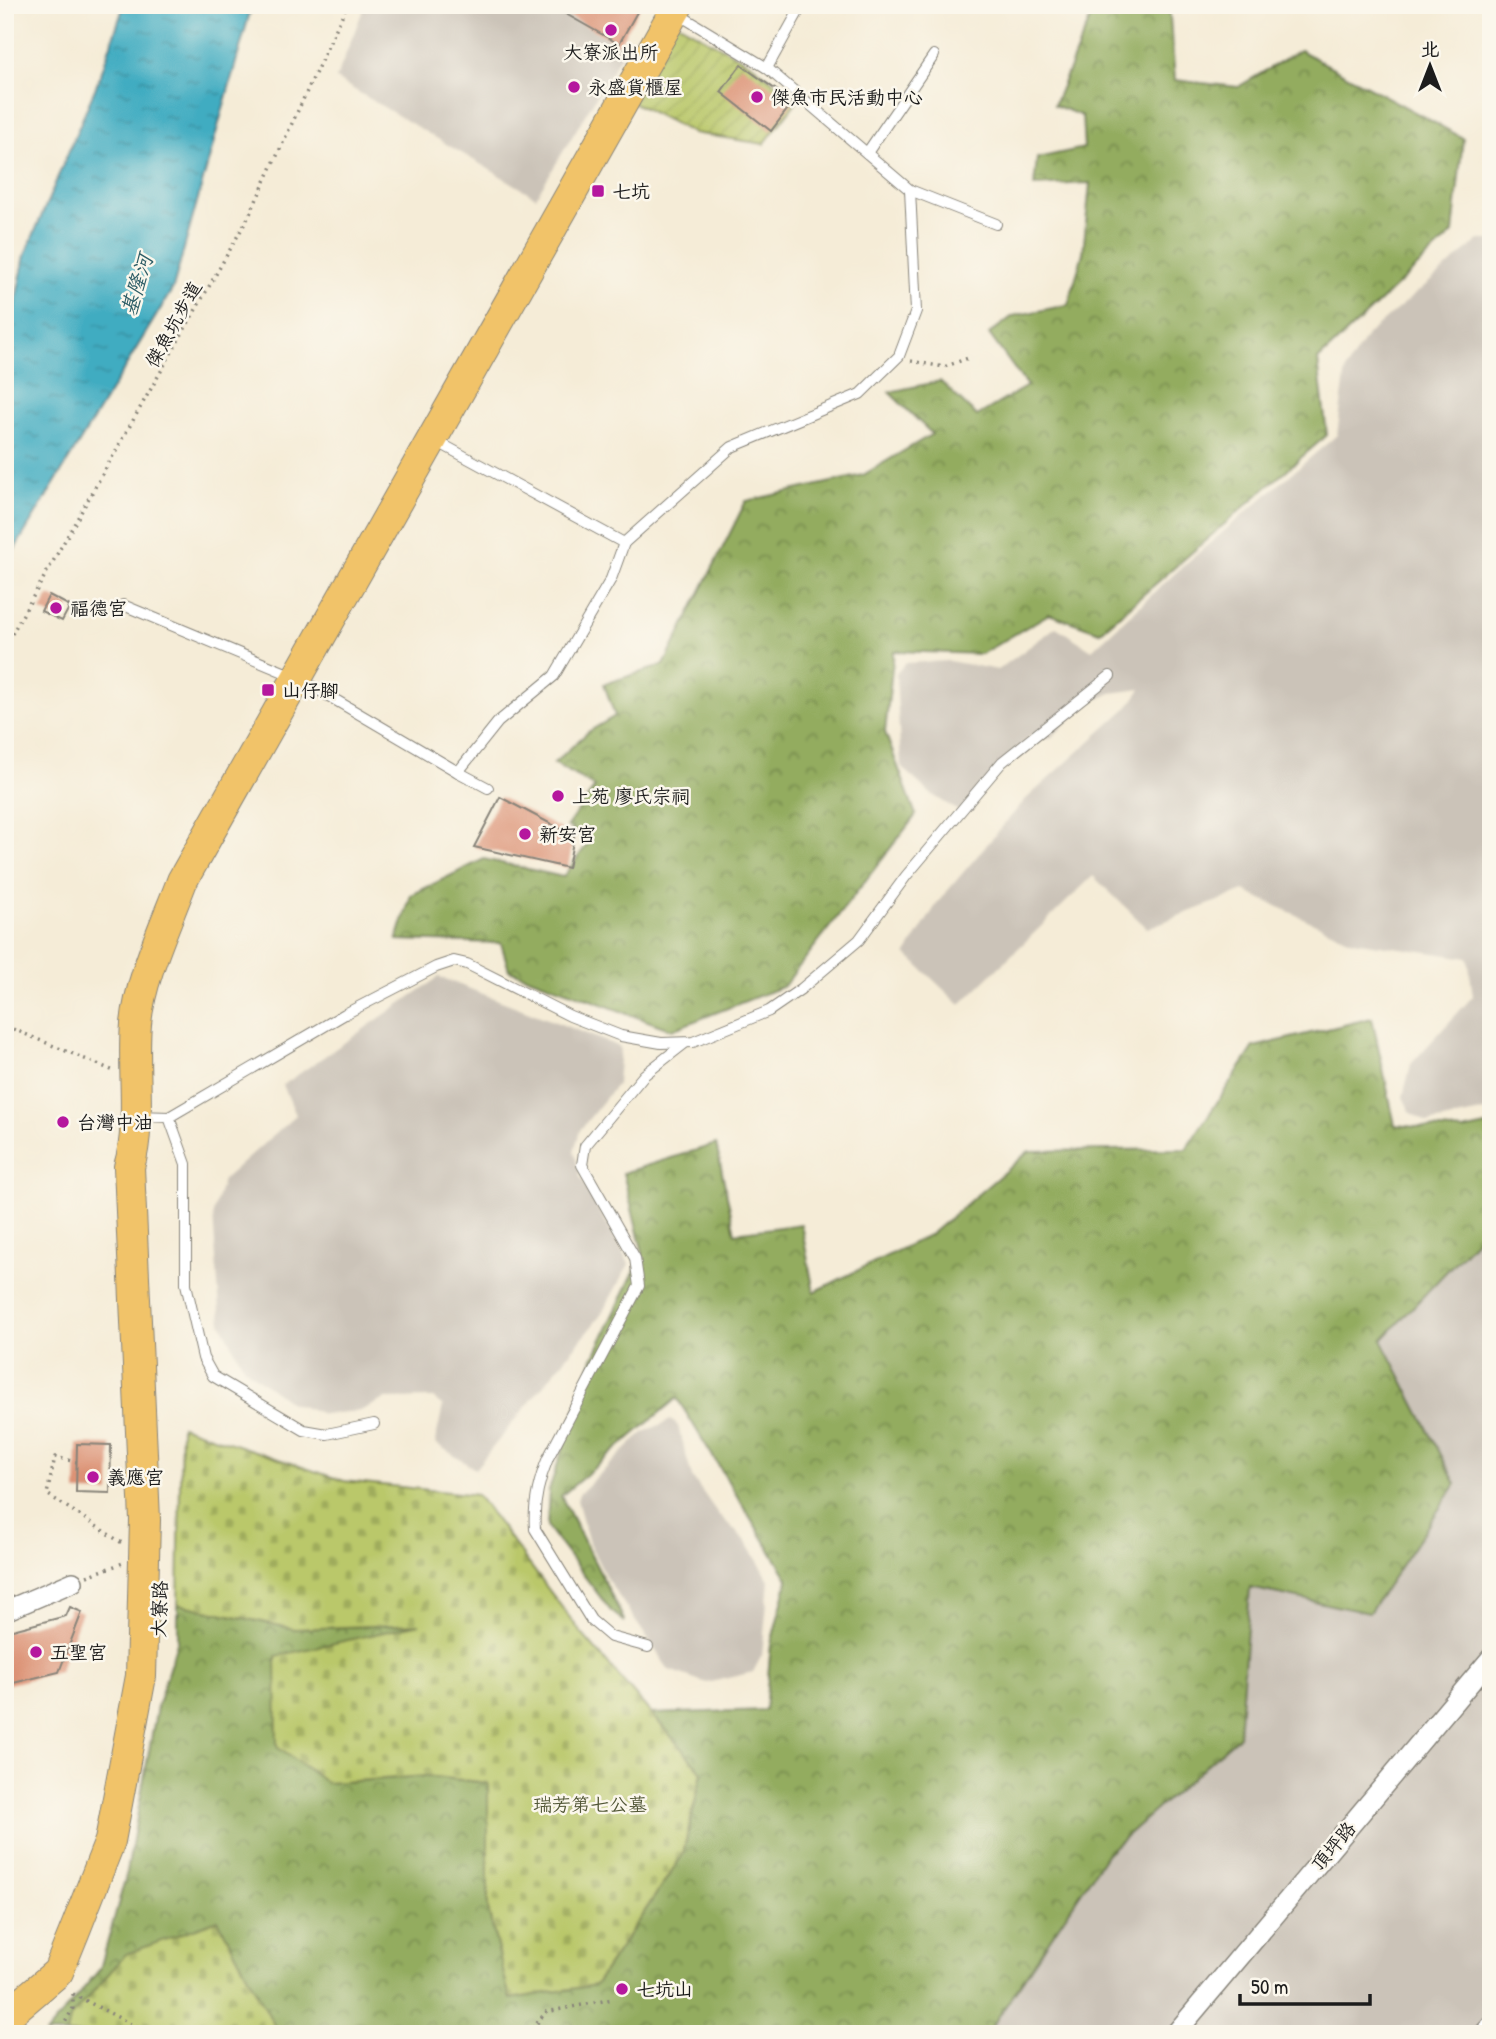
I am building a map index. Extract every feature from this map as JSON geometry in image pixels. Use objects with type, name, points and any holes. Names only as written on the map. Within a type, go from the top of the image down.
[{"type":"main road","name":"大寮路","points":[[5,2017],[58,1972],[75,1930],[110,1842],[141,1676],[145,1520],[129,1167],[136,1145],[136,1020],[155,954],[182,881],[677,8]]},
{"type":"main road","name":"大寮路","points":[[10,2034],[39,2016],[71,1989],[120,1854],[156,1683],[162,1523],[158,1360],[147,1167],[136,1145]]},
{"type":"street","points":[[5,1611],[74,1582]]},
{"type":"street","name":"頂坪路","points":[[1175,2034],[1491,1658]]},
{"type":"street","points":[[1484,2034],[1491,2026]]},
{"type":"lane","points":[[767,68],[802,5]]},
{"type":"lane","points":[[677,8],[767,68],[910,190],[996,224]]},
{"type":"lane","points":[[867,153],[934,55]]},
{"type":"lane","points":[[458,772],[498,722],[554,676],[611,579],[624,543],[732,447],[860,394],[899,356],[916,311],[910,190]]},
{"type":"lane","points":[[433,440],[624,543]]},
{"type":"lane","points":[[123,605],[298,678],[488,788]]},
{"type":"lane","points":[[169,1117],[345,1014],[436,967],[454,961],[467,964],[570,1016],[621,1036],[661,1043],[693,1042],[769,1011],[859,940],[906,876],[1002,762],[1110,676]]},
{"type":"lane","points":[[648,1647],[611,1637],[591,1620],[535,1529],[534,1516],[541,1477],[548,1458],[639,1286],[635,1258],[583,1166],[581,1157],[585,1146],[644,1075],[685,1042]]},
{"type":"lane","points":[[134,1099],[169,1117],[187,1164],[188,1298],[203,1359],[213,1376],[304,1430],[327,1434],[374,1424]]},
{"type":"path","name":"傑魚坑步道","points":[[5,646],[249,216],[347,5]]},
{"type":"path","points":[[899,356],[944,367],[971,357]]},
{"type":"path","points":[[13,1029],[134,1099]]},
{"type":"path","points":[[77,1462],[55,1457],[47,1494],[131,1549]]},
{"type":"path","points":[[74,1582],[130,1560]]},
{"type":"path","points":[[59,2034],[73,2008],[71,1989]]},
{"type":"path","points":[[71,1989],[150,2034]]},
{"type":"path","points":[[528,2034],[546,2012],[613,1999]]},
{"type":"shaded area","points":[[365,5],[564,5],[561,12],[619,44],[624,50],[536,197],[336,79]]},
{"type":"shaded area","points":[[1479,240],[1491,240],[1491,1110],[1428,1123],[1411,1113],[1403,1097],[1411,1064],[1473,996],[1468,958],[1353,941],[1244,891],[1147,928],[1093,876],[960,1005],[906,954],[938,902],[1025,800],[1128,707],[1141,689],[1111,693],[1084,706],[1050,739],[1029,737],[960,812],[931,794],[901,767],[896,674],[905,663],[949,661],[998,670],[1056,627],[1092,650],[1183,566],[1337,435],[1346,369],[1368,334]]},
{"type":"shaded area","points":[[439,977],[620,1047],[617,1084],[580,1130],[574,1151],[580,1176],[629,1264],[601,1315],[475,1469],[435,1443],[443,1406],[433,1398],[385,1399],[360,1411],[323,1414],[291,1403],[244,1368],[221,1323],[216,1259],[213,1213],[223,1180],[296,1115],[283,1085]]},
{"type":"shaded area","points":[[1491,1224],[1491,2034],[987,2034],[1107,1853],[1239,1736],[1250,1587],[1369,1613],[1456,1484],[1382,1340]]},
{"type":"shaded area","points":[[671,1420],[678,1426],[692,1477],[718,1514],[746,1541],[769,1580],[762,1655],[753,1672],[707,1683],[669,1670],[607,1579],[589,1543],[577,1500],[579,1494],[644,1432]]},
{"type":"green space","points":[[1096,5],[1169,5],[1175,80],[1238,87],[1300,50],[1463,138],[1453,233],[1318,360],[1327,435],[1100,632],[1049,614],[981,654],[894,651],[885,732],[916,815],[784,986],[672,1030],[509,970],[501,943],[397,940],[411,895],[484,859],[563,877],[589,842],[567,826],[595,787],[554,763],[588,732],[615,716],[604,684],[664,665],[746,501],[863,475],[932,434],[889,392],[940,381],[977,416],[1027,386],[989,334],[1013,316],[1068,305],[1083,253],[1090,183],[1034,186],[1037,158],[1084,148],[1082,116],[1054,105]]},
{"type":"green space","points":[[656,11],[753,65],[797,101],[764,144],[693,133],[626,99],[645,33]]},
{"type":"green space","points":[[1372,1018],[1395,1125],[1463,1131],[1491,1125],[1491,1224],[1382,1340],[1456,1484],[1369,1613],[1250,1588],[1239,1736],[1107,1853],[987,2034],[45,2034],[100,1969],[127,1872],[157,1707],[178,1639],[178,1604],[295,1629],[426,1624],[327,1783],[426,1776],[488,1783],[488,1909],[510,1998],[595,1985],[683,1854],[702,1773],[651,1714],[765,1710],[771,1644],[788,1579],[677,1398],[561,1496],[625,1622],[611,1611],[547,1527],[549,1490],[593,1358],[643,1253],[623,1173],[716,1144],[735,1233],[801,1224],[814,1292],[931,1234],[1029,1151],[1186,1149],[1254,1047]]},
{"type":"green space","name":"瑞芳第七公墓","points":[[181,1426],[344,1481],[477,1495],[583,1635],[702,1772],[683,1854],[595,1985],[510,1999],[488,1909],[488,1783],[426,1776],[327,1783],[277,1747],[276,1656],[420,1624],[295,1629],[178,1604]]},
{"type":"green space","points":[[218,1920],[279,2034],[67,2034],[70,2018],[126,1954]]},
{"type":"water","name":"基隆河","points":[[124,5],[252,5],[173,288],[5,565],[5,354],[25,255],[100,77]]},
{"type":"building","name":"大寮派出所","points":[[550,5],[641,5],[619,44]]},
{"type":"building","name":"傑魚市民活動中心","points":[[741,65],[793,102],[771,131],[721,92]]},
{"type":"building","name":"福德宮","points":[[49,595],[70,606],[62,621],[41,611]]},
{"type":"building","name":"新安宮","points":[[500,797],[574,836],[568,868],[474,847]]},
{"type":"building","name":"義應宮","points":[[77,1444],[111,1445],[110,1493],[76,1492]]},
{"type":"building","name":"五聖宮","points":[[70,1607],[82,1612],[59,1672],[5,1685],[5,1632],[66,1616]]},
{"type":"place","name":"大寮派出所","points":[[611,30]]},
{"type":"place","name":"永盛貨櫃屋","points":[[574,87]]},
{"type":"place","name":"傑魚市民活動中心","points":[[757,97]]},
{"type":"place","name":"七坑","points":[[598,191]]},
{"type":"place","name":"福德宮","points":[[56,608]]},
{"type":"place","name":"山仔腳","points":[[268,690]]},
{"type":"place","name":"上苑 廖氏宗祠","points":[[558,796]]},
{"type":"place","name":"新安宮","points":[[525,834]]},
{"type":"place","name":"台灣中油","points":[[63,1122]]},
{"type":"place","name":"義應宮","points":[[93,1477]]},
{"type":"place","name":"五聖宮","points":[[36,1652]]},
{"type":"place","name":"七坑山","points":[[622,1989]]}]
